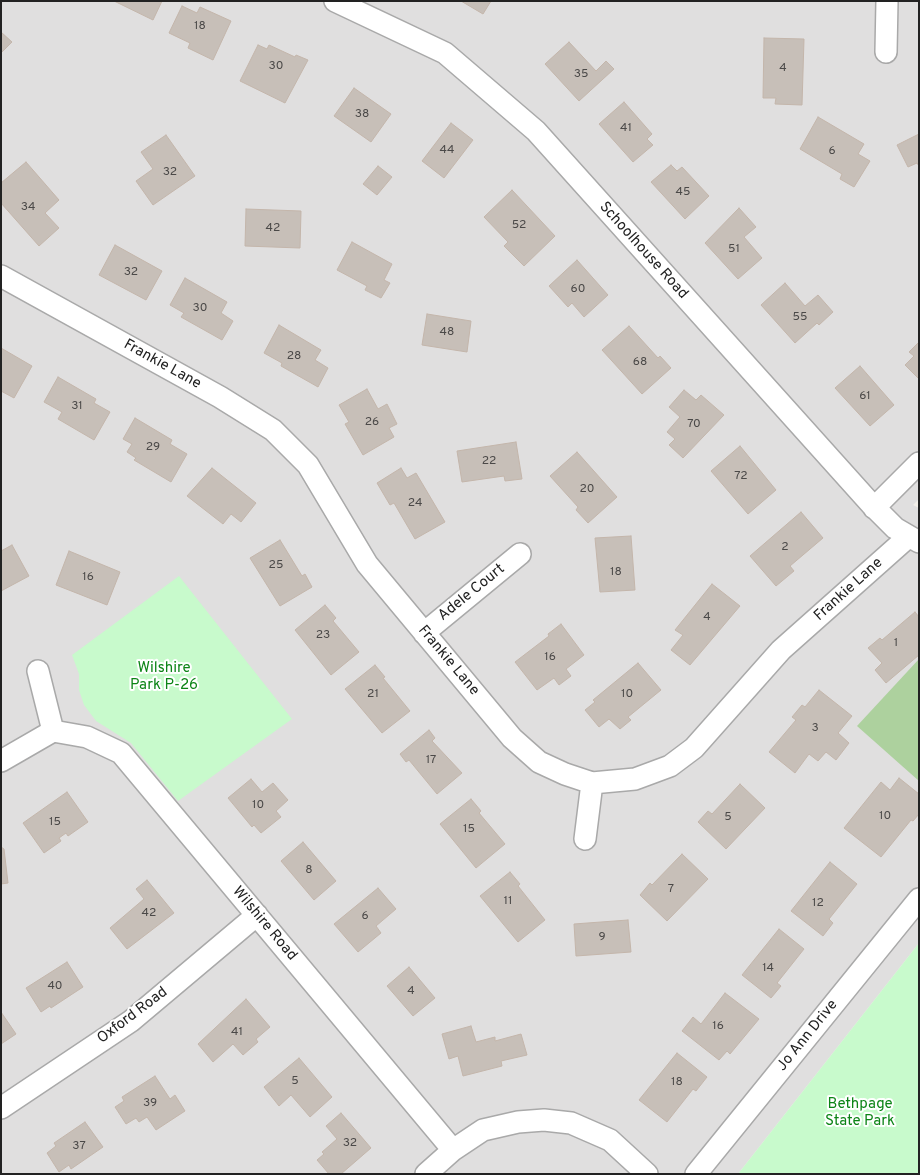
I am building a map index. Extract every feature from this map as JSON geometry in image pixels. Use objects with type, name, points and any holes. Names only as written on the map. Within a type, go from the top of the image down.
[{"type":"street","name":"Schoolhouse Road","points":[[335,1],[357,6],[445,53],[536,131],[874,508],[913,540]]},
{"type":"street","points":[[886,52],[887,1]]},
{"type":"street","name":"Frankie Lane","points":[[1,276],[220,397],[273,430],[308,466],[367,564],[512,738],[539,762],[565,774],[592,783],[634,779],[670,766],[694,748],[781,650],[913,540]]},
{"type":"street","points":[[874,508],[919,463]]},
{"type":"street","name":"Adele Court","points":[[424,633],[520,554]]},
{"type":"street","points":[[1,760],[54,731],[38,671]]},
{"type":"street","name":"Wilshire Road","points":[[54,731],[87,737],[121,753],[453,1150]]},
{"type":"street","points":[[585,839],[592,783]]},
{"type":"street","name":"Jo Ann Drive","points":[[696,1174],[919,899]]},
{"type":"street","name":"Oxford Road","points":[[1,1108],[132,1021],[257,915]]},
{"type":"street","points":[[426,1174],[453,1150],[483,1130],[518,1122],[544,1120],[571,1123],[610,1140],[647,1174]]},
{"type":"shaded area","points":[[1,1],[919,1],[919,499],[913,505],[919,508],[919,943],[738,1174],[1,1174]]},
{"type":"green space","name":"Wilshire Park P-26","points":[[179,576],[292,719],[178,801],[131,743],[96,721],[84,705],[79,690],[79,674],[72,655]]},
{"type":"green space","points":[[919,659],[919,781],[857,726]]},
{"type":"green space","name":"Bethpage State Park","points":[[919,943],[919,1174],[738,1174]]},
{"type":"building","points":[[114,1],[162,1],[153,20]]},
{"type":"building","points":[[461,1],[491,1],[483,14]]},
{"type":"building","points":[[182,6],[197,13],[200,7],[231,21],[213,60],[188,48],[190,43],[169,33]]},
{"type":"building","points":[[1,32],[12,42],[1,53]]},
{"type":"building","points":[[764,38],[804,39],[802,105],[775,104],[776,98],[763,98]]},
{"type":"building","points":[[569,42],[596,71],[606,61],[614,69],[579,101],[545,64]]},
{"type":"building","points":[[258,45],[267,49],[269,45],[295,57],[296,55],[308,60],[285,103],[240,81]]},
{"type":"building","points":[[354,88],[391,114],[371,142],[334,116]]},
{"type":"building","points":[[624,102],[652,134],[647,139],[653,145],[633,162],[599,124]]},
{"type":"building","points":[[818,117],[864,144],[858,154],[870,161],[854,187],[840,179],[842,174],[800,149]]},
{"type":"building","points":[[451,123],[473,140],[444,178],[422,161]]},
{"type":"building","points":[[919,134],[919,166],[917,163],[908,167],[897,145]]},
{"type":"building","points":[[166,135],[195,176],[153,205],[136,181],[153,169],[141,152]]},
{"type":"building","points":[[26,162],[59,200],[45,213],[59,228],[39,246],[1,203],[1,183]]},
{"type":"building","points":[[671,165],[677,171],[682,167],[709,196],[685,219],[651,182]]},
{"type":"building","points":[[378,166],[392,177],[377,195],[363,184]]},
{"type":"building","points":[[512,190],[555,236],[524,266],[504,246],[508,242],[484,217]]},
{"type":"building","points":[[739,208],[756,227],[744,237],[762,258],[738,279],[705,243]]},
{"type":"building","points":[[246,209],[301,211],[300,248],[245,246]]},
{"type":"building","points":[[352,242],[392,264],[384,280],[390,283],[381,298],[365,290],[367,286],[337,270]]},
{"type":"building","points":[[115,245],[162,271],[146,300],[99,275]]},
{"type":"building","points":[[577,260],[608,295],[584,317],[572,303],[568,307],[549,286]]},
{"type":"building","points":[[185,278],[227,302],[221,313],[233,321],[222,340],[181,317],[184,313],[170,305]]},
{"type":"building","points":[[785,283],[805,306],[818,295],[833,312],[819,325],[817,323],[795,343],[761,305]]},
{"type":"building","points":[[427,314],[471,321],[467,352],[422,345]]},
{"type":"building","points":[[279,325],[321,350],[315,360],[328,368],[318,387],[281,366],[282,363],[264,353]]},
{"type":"building","points":[[629,326],[658,358],[660,356],[671,368],[642,394],[602,350]]},
{"type":"building","points":[[919,342],[919,379],[905,365],[914,356],[909,352]]},
{"type":"building","points":[[1,348],[32,366],[14,398],[1,391]]},
{"type":"building","points":[[860,366],[894,405],[870,426],[835,388]]},
{"type":"building","points":[[58,377],[96,399],[94,403],[110,412],[94,440],[58,419],[62,412],[44,402]]},
{"type":"building","points":[[367,389],[378,409],[387,404],[397,424],[389,428],[394,437],[363,455],[345,424],[349,422],[339,405]]},
{"type":"building","points":[[684,390],[696,400],[701,395],[724,415],[683,458],[669,445],[675,439],[667,432],[680,417],[669,407]]},
{"type":"building","points":[[135,418],[172,440],[170,444],[187,454],[171,482],[134,460],[136,458],[127,452],[132,444],[123,439]]},
{"type":"building","points":[[516,442],[522,479],[505,481],[504,476],[462,482],[457,451]]},
{"type":"building","points":[[740,446],[776,490],[748,514],[711,471]]},
{"type":"building","points":[[577,452],[617,497],[588,523],[576,510],[578,507],[550,476]]},
{"type":"building","points":[[212,468],[256,503],[241,522],[231,514],[223,524],[187,496]]},
{"type":"building","points":[[401,468],[407,478],[416,473],[445,522],[415,539],[394,503],[390,505],[377,483]]},
{"type":"building","points":[[801,512],[823,538],[790,566],[794,571],[776,586],[750,556]]},
{"type":"building","points":[[631,536],[635,590],[600,592],[595,538]]},
{"type":"building","points":[[280,540],[302,576],[305,574],[312,587],[280,606],[250,558]]},
{"type":"building","points":[[12,545],[29,576],[1,591],[1,551]]},
{"type":"building","points":[[69,551],[120,572],[107,605],[56,585]]},
{"type":"building","points":[[712,584],[740,606],[690,665],[671,650],[683,635],[675,630]]},
{"type":"building","points":[[325,605],[336,618],[333,621],[359,652],[331,675],[295,630]]},
{"type":"building","points":[[915,612],[919,617],[919,655],[886,683],[875,670],[882,663],[868,648],[880,638],[882,640]]},
{"type":"building","points":[[561,624],[584,655],[566,669],[571,676],[559,685],[554,678],[537,690],[515,662],[549,636],[548,634]]},
{"type":"building","points":[[638,663],[661,690],[628,717],[631,720],[620,729],[609,719],[599,727],[585,710],[595,702],[593,700]]},
{"type":"building","points":[[375,665],[385,677],[383,678],[410,711],[382,733],[345,689]]},
{"type":"building","points":[[819,690],[852,716],[838,733],[849,743],[836,760],[826,752],[818,761],[809,754],[795,773],[769,752],[796,720],[792,717],[802,705],[805,707]]},
{"type":"building","points":[[429,730],[435,738],[432,741],[462,773],[437,794],[409,760],[406,762],[400,754]]},
{"type":"building","points":[[899,778],[919,794],[919,814],[913,821],[911,820],[881,857],[844,828],[881,782],[890,790]]},
{"type":"building","points":[[251,779],[262,792],[273,783],[288,800],[276,811],[281,817],[261,833],[254,825],[252,827],[228,798]]},
{"type":"building","points":[[740,784],[765,808],[726,849],[698,822],[708,811],[712,814]]},
{"type":"building","points":[[67,792],[88,822],[68,836],[66,833],[59,838],[61,841],[44,853],[23,823]]},
{"type":"building","points":[[471,799],[481,811],[479,813],[505,844],[476,868],[440,824]]},
{"type":"building","points":[[303,842],[336,881],[314,900],[281,861]]},
{"type":"building","points":[[1,847],[4,849],[8,883],[1,884]]},
{"type":"building","points":[[682,854],[708,879],[667,921],[640,895],[650,883],[652,885]]},
{"type":"building","points":[[830,862],[857,884],[829,919],[833,923],[823,936],[791,911]]},
{"type":"building","points":[[510,872],[520,884],[518,886],[545,920],[518,942],[480,896]]},
{"type":"building","points":[[147,880],[174,913],[127,949],[110,928],[144,899],[136,889]]},
{"type":"building","points":[[378,888],[396,909],[376,926],[381,933],[358,952],[334,924]]},
{"type":"building","points":[[628,920],[631,952],[576,956],[574,924]]},
{"type":"building","points":[[779,929],[804,949],[777,983],[781,986],[771,998],[742,975]]},
{"type":"building","points":[[67,962],[83,987],[51,1008],[50,1006],[41,1012],[26,988]]},
{"type":"building","points":[[409,967],[435,998],[413,1016],[387,986]]},
{"type":"building","points":[[725,993],[759,1019],[730,1054],[727,1051],[719,1060],[682,1031],[693,1017],[701,1024]]},
{"type":"building","points":[[246,999],[270,1027],[256,1039],[258,1042],[243,1055],[233,1044],[213,1062],[198,1044]]},
{"type":"building","points":[[1,1012],[16,1034],[1,1044]]},
{"type":"building","points":[[471,1026],[476,1042],[495,1037],[495,1041],[521,1034],[527,1055],[501,1061],[502,1066],[463,1076],[458,1056],[449,1059],[442,1034]]},
{"type":"building","points":[[677,1053],[707,1077],[696,1091],[693,1089],[667,1122],[639,1100]]},
{"type":"building","points":[[299,1058],[332,1097],[310,1117],[291,1095],[279,1106],[264,1087]]},
{"type":"building","points":[[155,1076],[170,1099],[175,1095],[185,1111],[156,1130],[147,1117],[139,1122],[136,1118],[126,1124],[115,1107],[124,1101],[122,1097]]},
{"type":"building","points":[[341,1113],[371,1148],[341,1174],[329,1174],[317,1160],[324,1154],[322,1152],[337,1139],[326,1126]]},
{"type":"building","points":[[85,1122],[103,1147],[71,1169],[69,1165],[59,1172],[47,1153],[56,1146],[54,1143]]}]
